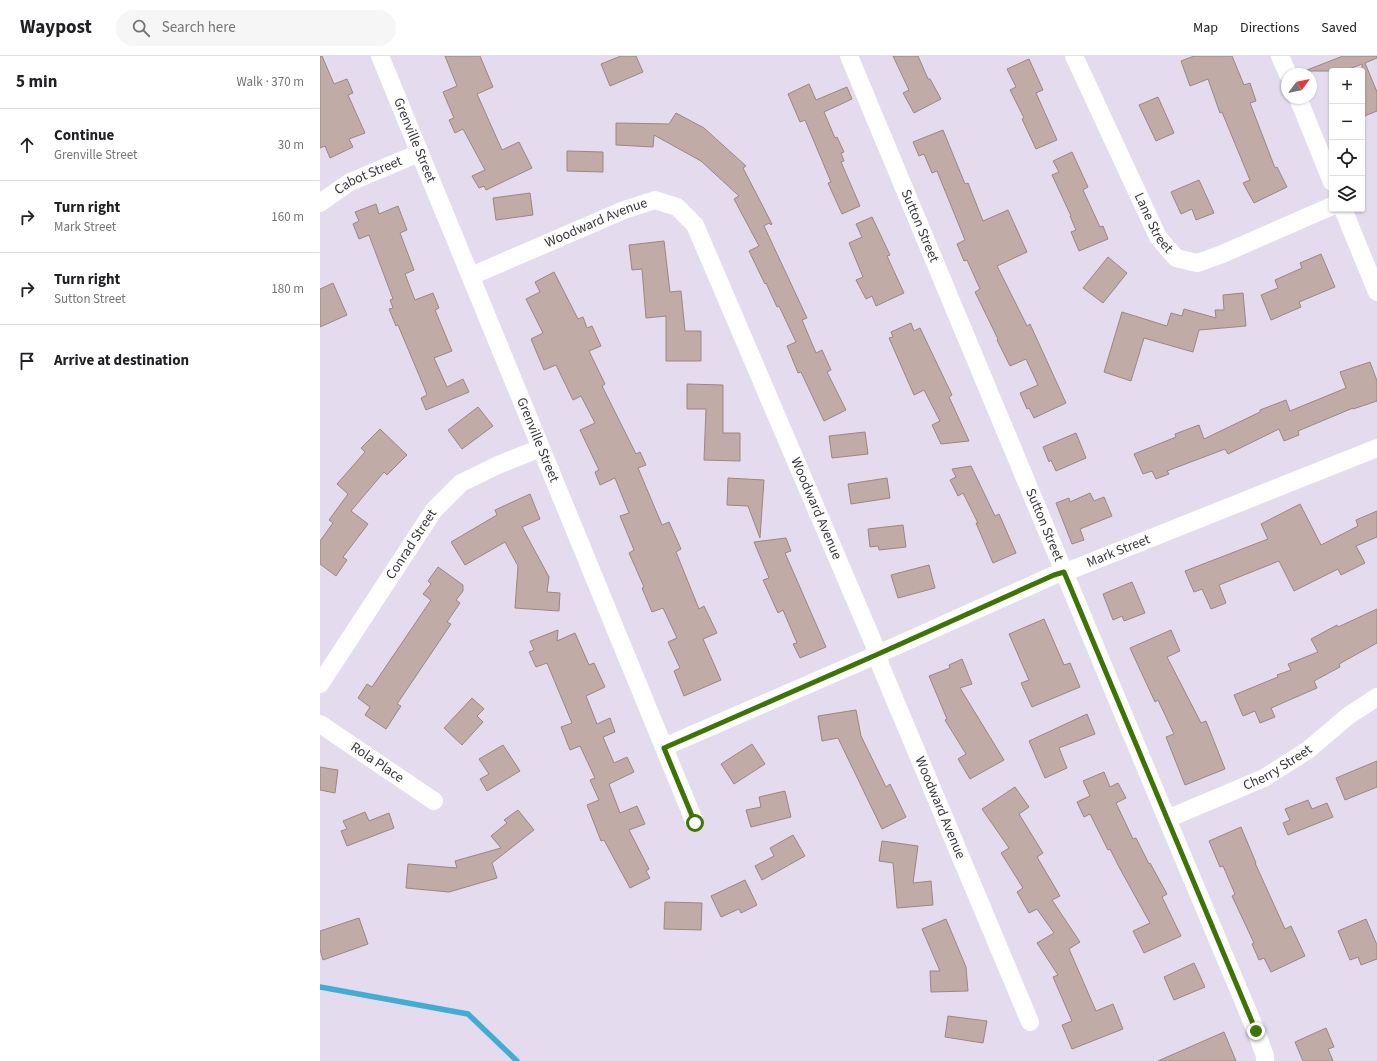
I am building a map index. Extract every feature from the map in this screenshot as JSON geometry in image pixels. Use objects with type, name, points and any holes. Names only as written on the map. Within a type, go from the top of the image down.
[{"type":"street","name":"Grenville Street","points":[[380,56],[695,823]]},
{"type":"street","name":"Sutton Street","points":[[849,56],[1256,1031],[1265,1056],[1265,1061]]},
{"type":"street","name":"Lane Street","points":[[1074,56],[1158,237],[1176,258],[1197,263],[1329,207]]},
{"type":"street","points":[[1280,56],[1285,68]]},
{"type":"street","points":[[1300,104],[1330,176]]},
{"type":"street","name":"Cabot Street","points":[[320,203],[350,182],[419,153]]},
{"type":"street","name":"Woodward Avenue","points":[[471,276],[624,210],[655,200],[677,207],[695,225],[871,637],[876,655],[1030,1022]]},
{"type":"street","points":[[1344,212],[1377,292]]},
{"type":"street","name":"Conrad Street","points":[[320,684],[434,510],[461,483],[498,465],[541,448]]},
{"type":"street","name":"Mark Street","points":[[664,748],[1054,575],[1377,448]]},
{"type":"street","name":"Cherry Street","points":[[1167,819],[1264,778],[1308,750],[1348,716],[1377,697]]},
{"type":"street","name":"Rola Place","points":[[320,724],[434,801]]},
{"type":"building","points":[[320,56],[322,56],[334,84],[347,79],[353,93],[348,95],[365,133],[349,139],[353,147],[330,158],[325,146],[320,148]]},
{"type":"building","points":[[445,56],[480,56],[493,87],[477,94],[502,150],[519,142],[532,168],[486,190],[484,186],[479,188],[472,176],[485,170],[463,129],[455,133],[449,120],[454,118],[443,92],[457,86]]},
{"type":"building","points":[[621,56],[636,56],[643,72],[610,86],[601,64]]},
{"type":"building","points":[[893,56],[918,56],[928,79],[930,79],[941,99],[914,113],[903,93],[909,90]]},
{"type":"building","points":[[1194,56],[1232,56],[1244,85],[1250,83],[1256,101],[1250,103],[1275,168],[1277,167],[1287,187],[1254,203],[1243,183],[1250,180],[1222,112],[1220,113],[1208,79],[1190,86],[1181,61]]},
{"type":"building","points":[[1343,56],[1377,56],[1377,58],[1365,63],[1377,92],[1377,111],[1365,116],[1365,68],[1362,68],[1362,64],[1352,68],[1329,68],[1329,71],[1317,71],[1317,68],[1312,68]]},
{"type":"building","points":[[1029,59],[1043,90],[1036,93],[1057,140],[1036,149],[1022,119],[1024,118],[1010,90],[1016,87],[1007,69]]},
{"type":"building","points":[[809,84],[816,100],[847,87],[852,99],[824,112],[835,138],[837,137],[844,152],[841,153],[844,161],[841,162],[860,206],[842,214],[828,183],[831,182],[805,120],[800,122],[788,94]]},
{"type":"building","points":[[1158,97],[1174,133],[1156,141],[1139,105]]},
{"type":"building","points":[[676,113],[704,128],[746,166],[743,168],[772,224],[771,225],[769,223],[764,226],[807,318],[802,320],[816,353],[822,350],[831,370],[827,372],[846,410],[824,421],[801,372],[798,373],[787,346],[796,342],[779,306],[777,307],[749,251],[759,246],[734,199],[739,196],[701,161],[654,135],[653,147],[616,145],[616,123],[669,124]]},
{"type":"building","points":[[943,130],[965,184],[968,183],[983,221],[1008,210],[1027,252],[997,266],[1027,326],[1030,324],[1066,403],[1034,418],[1029,408],[1027,409],[1020,393],[1038,385],[1026,359],[1010,366],[975,292],[980,289],[967,260],[964,261],[957,244],[965,240],[937,171],[932,173],[924,154],[919,156],[913,142]]},
{"type":"building","points":[[567,151],[603,152],[603,172],[567,171]]},
{"type":"building","points":[[1072,152],[1088,187],[1083,190],[1100,227],[1103,226],[1108,239],[1079,251],[1071,232],[1076,230],[1052,175],[1059,172],[1053,161]]},
{"type":"building","points":[[1199,180],[1214,213],[1196,220],[1192,209],[1181,214],[1171,192]]},
{"type":"building","points":[[530,193],[533,215],[496,220],[493,198]]},
{"type":"building","points":[[376,204],[379,214],[398,206],[407,230],[400,233],[414,270],[405,274],[415,300],[433,293],[439,308],[435,310],[452,351],[434,358],[447,387],[463,379],[469,392],[426,410],[421,398],[427,395],[398,325],[396,326],[389,309],[393,308],[390,300],[393,299],[369,235],[359,239],[353,224],[359,221],[355,212]]},
{"type":"building","points":[[872,217],[890,255],[887,256],[904,293],[876,306],[872,296],[866,299],[856,280],[863,277],[849,243],[862,237],[856,224]]},
{"type":"building","points":[[664,241],[670,292],[681,291],[685,331],[701,331],[701,361],[666,361],[666,316],[646,318],[642,269],[632,270],[629,245]]},
{"type":"building","points":[[1321,254],[1335,287],[1299,302],[1301,307],[1271,320],[1261,295],[1278,288],[1275,280],[1302,268],[1300,263]]},
{"type":"building","points":[[1108,257],[1127,273],[1103,303],[1083,288]]},
{"type":"building","points":[[554,272],[578,319],[583,317],[587,328],[592,326],[601,346],[589,351],[605,384],[602,386],[636,454],[640,452],[646,465],[638,468],[662,525],[669,522],[681,549],[676,552],[699,609],[704,606],[717,633],[703,639],[721,680],[684,696],[674,671],[680,668],[668,642],[677,638],[663,608],[652,612],[642,588],[644,587],[629,553],[634,550],[620,516],[629,513],[615,478],[600,485],[595,472],[599,470],[580,430],[595,423],[581,396],[573,400],[556,365],[544,370],[531,339],[543,333],[526,299],[540,292],[535,282]]},
{"type":"building","points":[[333,283],[347,315],[320,327],[320,289]]},
{"type":"building","points":[[1243,293],[1246,326],[1199,330],[1193,352],[1144,338],[1131,381],[1104,372],[1122,312],[1167,326],[1171,313],[1182,316],[1184,309],[1216,318],[1215,310],[1224,310],[1223,295]]},
{"type":"building","points":[[911,323],[914,331],[920,328],[952,395],[949,397],[969,441],[941,444],[932,425],[940,421],[924,390],[914,395],[889,338],[893,337],[891,332]]},
{"type":"building","points":[[1370,362],[1377,381],[1377,401],[1353,408],[1298,431],[1299,435],[1284,441],[1279,429],[1228,454],[1225,449],[1167,471],[1169,474],[1156,479],[1152,471],[1143,474],[1134,454],[1176,437],[1175,434],[1199,425],[1204,439],[1260,412],[1260,410],[1286,400],[1290,411],[1346,388],[1340,372]]},
{"type":"building","points":[[687,384],[723,385],[723,433],[740,433],[740,461],[704,460],[706,409],[687,409]]},
{"type":"building","points":[[478,407],[493,426],[462,449],[448,430]]},
{"type":"building","points":[[380,429],[407,455],[387,475],[384,472],[351,511],[368,524],[343,557],[347,560],[336,576],[320,564],[320,541],[333,523],[329,520],[348,494],[337,484],[365,452],[361,448]]},
{"type":"building","points":[[865,432],[868,454],[832,458],[829,436]]},
{"type":"building","points":[[1076,433],[1086,458],[1056,471],[1051,460],[1049,462],[1043,447]]},
{"type":"building","points":[[971,466],[995,516],[999,514],[1016,553],[993,563],[976,523],[978,523],[963,493],[958,496],[950,480],[956,477],[952,469]]},
{"type":"building","points":[[728,478],[764,480],[760,538],[748,506],[727,505]]},
{"type":"building","points":[[887,478],[890,498],[851,504],[848,484]]},
{"type":"building","points":[[1090,493],[1094,501],[1104,497],[1112,516],[1080,529],[1084,540],[1072,544],[1056,503],[1069,498],[1070,502]]},
{"type":"building","points":[[530,494],[540,519],[522,527],[549,577],[547,592],[560,593],[559,611],[515,608],[518,566],[505,542],[465,565],[451,542],[497,515],[495,510]]},
{"type":"building","points":[[1300,504],[1321,545],[1358,526],[1356,520],[1377,511],[1377,537],[1356,546],[1365,563],[1341,575],[1338,569],[1294,591],[1279,561],[1219,585],[1226,603],[1211,609],[1202,589],[1194,592],[1185,571],[1268,539],[1261,524]]},
{"type":"building","points":[[903,525],[906,547],[879,550],[878,546],[870,547],[868,529]]},
{"type":"building","points":[[786,538],[791,551],[785,553],[826,647],[800,658],[793,644],[797,643],[783,610],[778,613],[763,580],[769,578],[754,542]]},
{"type":"building","points":[[929,565],[935,588],[898,598],[891,575]]},
{"type":"building","points":[[438,567],[463,585],[463,591],[456,600],[460,603],[447,622],[451,624],[397,704],[401,706],[386,729],[365,715],[370,707],[358,698],[367,684],[372,687],[431,600],[423,594],[431,584],[428,581]]},
{"type":"building","points":[[1132,582],[1145,613],[1124,621],[1122,616],[1113,620],[1103,594]]},
{"type":"building","points":[[1377,609],[1377,643],[1339,664],[1340,667],[1314,681],[1317,688],[1271,708],[1275,717],[1260,723],[1255,711],[1243,716],[1234,695],[1278,677],[1277,675],[1291,670],[1288,664],[1318,652],[1311,639],[1337,625],[1338,627]]},
{"type":"building","points":[[1044,619],[1064,665],[1070,663],[1080,687],[1032,707],[1021,683],[1029,680],[1009,634]]},
{"type":"building","points":[[558,630],[557,641],[575,633],[589,665],[594,663],[605,687],[586,696],[597,724],[610,718],[615,732],[603,737],[614,763],[627,757],[634,772],[609,784],[620,813],[637,806],[645,824],[629,830],[649,869],[646,871],[650,878],[630,888],[604,840],[601,841],[587,805],[599,800],[590,780],[595,778],[580,746],[570,750],[561,727],[572,723],[547,663],[536,667],[529,652],[534,650],[530,641]]},
{"type":"building","points":[[1171,630],[1180,651],[1167,657],[1201,723],[1206,721],[1225,769],[1185,785],[1166,737],[1174,734],[1158,700],[1155,702],[1130,648]]},
{"type":"building","points":[[962,659],[972,684],[960,688],[1004,760],[970,779],[958,759],[966,754],[945,720],[947,719],[929,676],[950,668],[949,665]]},
{"type":"building","points":[[472,698],[484,709],[477,716],[483,722],[462,745],[444,728]]},
{"type":"building","points":[[856,710],[861,736],[886,787],[890,784],[906,817],[882,829],[838,738],[822,741],[818,716]]},
{"type":"building","points":[[1087,714],[1095,734],[1059,748],[1067,768],[1045,778],[1029,741]]},
{"type":"building","points":[[752,744],[765,764],[734,784],[721,764]]},
{"type":"building","points":[[503,745],[520,771],[487,791],[480,779],[489,774],[479,759]]},
{"type":"building","points":[[1377,761],[1377,787],[1345,800],[1336,778]]},
{"type":"building","points":[[320,767],[338,770],[335,793],[320,790]]},
{"type":"building","points":[[1104,772],[1110,787],[1118,783],[1126,798],[1116,803],[1133,839],[1136,838],[1149,864],[1150,863],[1167,894],[1162,897],[1181,936],[1144,953],[1133,931],[1150,923],[1110,849],[1108,850],[1090,814],[1084,817],[1077,802],[1090,796],[1083,781]]},
{"type":"building","points":[[1015,787],[1029,807],[1019,814],[1043,853],[1037,857],[1060,896],[1052,900],[1080,942],[1069,949],[1096,1011],[1113,1004],[1123,1029],[1072,1049],[1062,1025],[1072,1021],[1053,977],[1058,975],[1037,943],[1054,933],[1037,909],[1029,913],[1017,892],[1023,888],[1001,853],[1009,848],[982,809]]},
{"type":"building","points":[[785,791],[791,817],[751,827],[746,810],[761,807],[759,797]]},
{"type":"building","points":[[1308,800],[1312,809],[1327,803],[1333,817],[1288,835],[1283,823],[1290,820],[1285,809]]},
{"type":"building","points":[[518,810],[534,830],[492,863],[497,878],[449,892],[406,888],[408,864],[457,868],[455,861],[501,848],[491,836],[507,823],[504,820]]},
{"type":"building","points":[[365,812],[369,821],[389,813],[394,828],[347,846],[341,831],[347,829],[343,821]]},
{"type":"building","points":[[1241,827],[1255,863],[1285,929],[1291,926],[1305,956],[1271,972],[1264,958],[1259,960],[1252,944],[1254,943],[1232,896],[1235,894],[1223,866],[1220,867],[1209,841]]},
{"type":"building","points":[[793,835],[805,856],[762,880],[755,866],[774,856],[770,848]]},
{"type":"building","points":[[882,841],[918,846],[913,883],[931,881],[933,905],[897,908],[893,863],[879,861]]},
{"type":"building","points":[[745,880],[757,905],[741,913],[739,909],[721,917],[711,896]]},
{"type":"building","points":[[665,902],[702,903],[701,930],[664,929]]},
{"type":"building","points":[[359,918],[368,944],[323,960],[320,950],[320,931]]},
{"type":"building","points":[[946,919],[966,967],[968,991],[931,992],[930,971],[940,971],[922,929]]},
{"type":"building","points":[[1366,919],[1377,945],[1377,959],[1361,965],[1358,957],[1350,960],[1338,931]]},
{"type":"building","points":[[1194,963],[1205,987],[1174,1000],[1164,977]]},
{"type":"building","points":[[948,1016],[987,1021],[983,1043],[945,1037]]},
{"type":"building","points":[[1326,1028],[1334,1047],[1328,1049],[1333,1061],[1303,1061],[1295,1042]]},
{"type":"building","points":[[1224,1032],[1236,1061],[1158,1061]]},
{"type":"waterway","points":[[320,987],[468,1014],[517,1061]]},
{"type":"route","points":[[695,823],[664,748],[1054,575],[1064,572],[1256,1031]]}]
